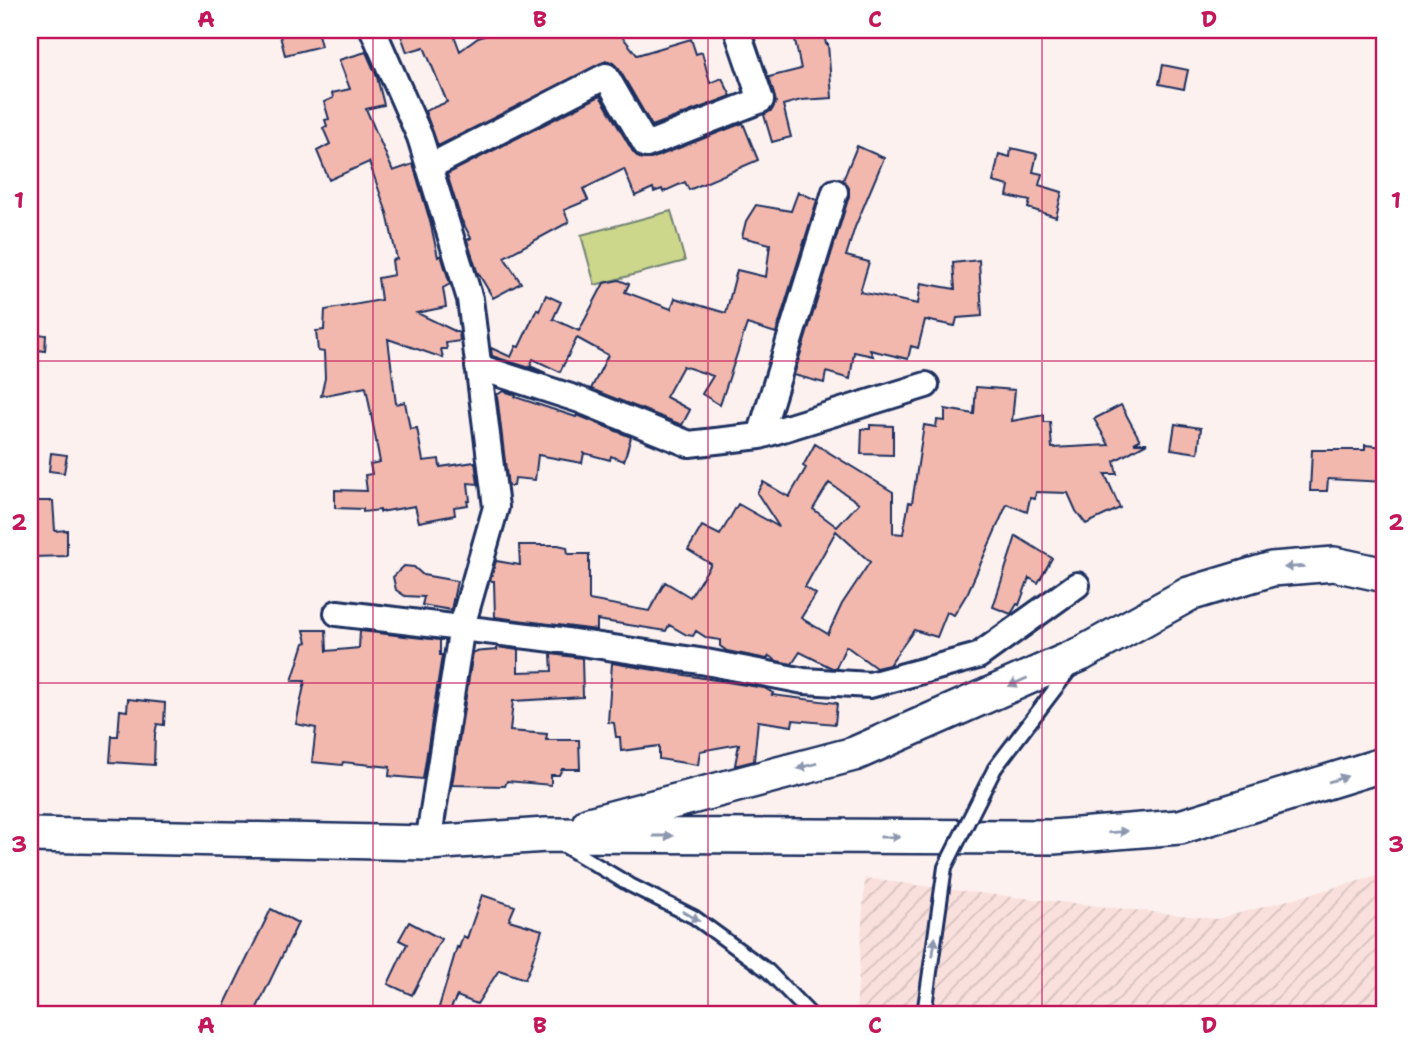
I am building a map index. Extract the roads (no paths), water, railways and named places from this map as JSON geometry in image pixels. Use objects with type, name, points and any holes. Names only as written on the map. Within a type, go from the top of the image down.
[{"type":"main road","points":[[546,835],[854,754],[1081,654],[1189,594],[1272,569],[1334,564],[1385,575]]},
{"type":"main road","points":[[1334,564],[1385,599]]},
{"type":"main road","points":[[30,835],[428,843],[546,835],[1053,837],[1180,827],[1385,764]]},
{"type":"street","points":[[373,30],[420,137],[470,299],[496,507],[462,626],[428,843]]},
{"type":"street","points":[[429,167],[606,76],[646,145],[761,100],[737,30]]},
{"type":"street","points":[[760,436],[835,192]]},
{"type":"street","points":[[478,367],[580,401],[689,444],[760,436],[926,385]]},
{"type":"street","points":[[337,613],[462,626],[706,662],[804,681],[870,685],[978,656],[1077,585]]},
{"type":"lane","points":[[924,1014],[945,867],[995,768],[1081,654]]},
{"type":"lane","points":[[546,835],[630,885],[694,916],[768,971],[810,1014]]}]
